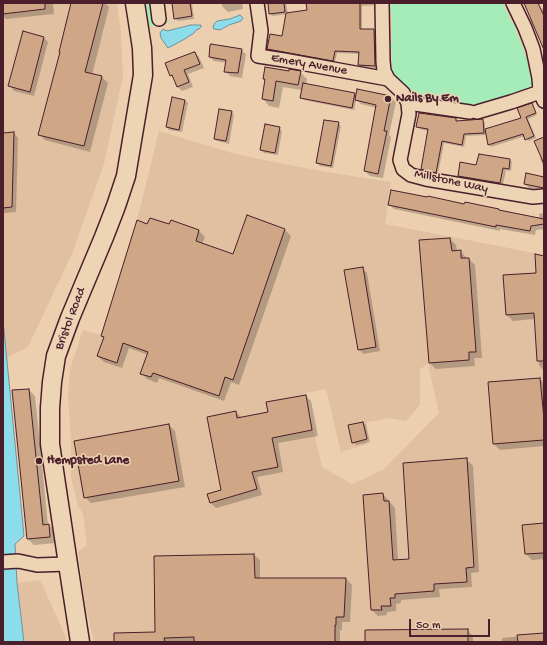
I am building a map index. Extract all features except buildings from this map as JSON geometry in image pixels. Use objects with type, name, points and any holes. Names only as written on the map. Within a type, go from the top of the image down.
[{"type":"street","name":"Bristol Road","points":[[80,642],[50,444],[52,382],[56,356],[116,206],[126,176],[143,75],[142,48],[135,3]]},
{"type":"street","points":[[157,3],[159,19]]},
{"type":"street","name":"Emery Avenue","points":[[257,3],[261,30],[258,56],[388,79]]},
{"type":"street","points":[[382,3],[383,61],[384,71],[388,79],[403,93],[408,102],[474,112],[511,102],[542,96],[542,78],[533,49],[525,28],[512,3]]},
{"type":"street","name":"Millstone Way","points":[[408,102],[409,114],[400,160],[403,169],[411,175],[515,195],[533,197],[544,196]]},
{"type":"street","points":[[12,561],[37,565],[68,564]]},
{"type":"shaded area","points":[[3,3],[117,3],[121,33],[123,76],[104,164],[72,254],[28,347],[5,359],[3,333]]},
{"type":"shaded area","points":[[159,131],[232,153],[332,173],[391,182],[385,224],[544,255],[544,642],[94,642],[86,608],[78,552],[87,545],[83,514],[78,506],[71,477],[71,440],[68,396],[70,369],[83,330],[101,335],[137,220]],"holes":[[[428,364],[439,413],[383,470],[352,484],[322,467],[305,393],[326,389],[341,452],[367,444],[367,422],[390,418],[406,421],[420,405],[420,369]]]},
{"type":"shaded area","points":[[40,580],[65,635],[66,642],[24,642],[17,583]]},
{"type":"green space","points":[[144,3],[152,3],[155,23],[176,21],[148,27]]},
{"type":"green space","points":[[392,3],[503,3],[512,23],[516,23],[517,26],[515,29],[523,47],[525,56],[529,56],[527,60],[531,79],[534,80],[535,83],[532,84],[531,92],[527,93],[524,91],[509,95],[507,100],[478,108],[443,104],[441,101],[418,97],[415,100],[413,99],[408,89],[393,72],[390,73],[389,69],[392,68],[392,49],[389,47],[389,44],[392,42],[392,13],[388,12],[388,9],[391,7]]},
{"type":"water","points":[[240,15],[243,18],[241,21],[220,30],[213,28],[217,21],[230,19]]},
{"type":"water","points":[[191,25],[201,25],[201,27],[183,40],[168,48],[161,38],[160,33],[163,29],[167,31]]},
{"type":"water","points":[[3,320],[24,536],[15,544],[17,583],[24,642],[3,642]]},
{"type":"place","name":"Nails By Em","points":[[388,99]]},
{"type":"place","name":"Hempsted Lane","points":[[39,461]]}]
